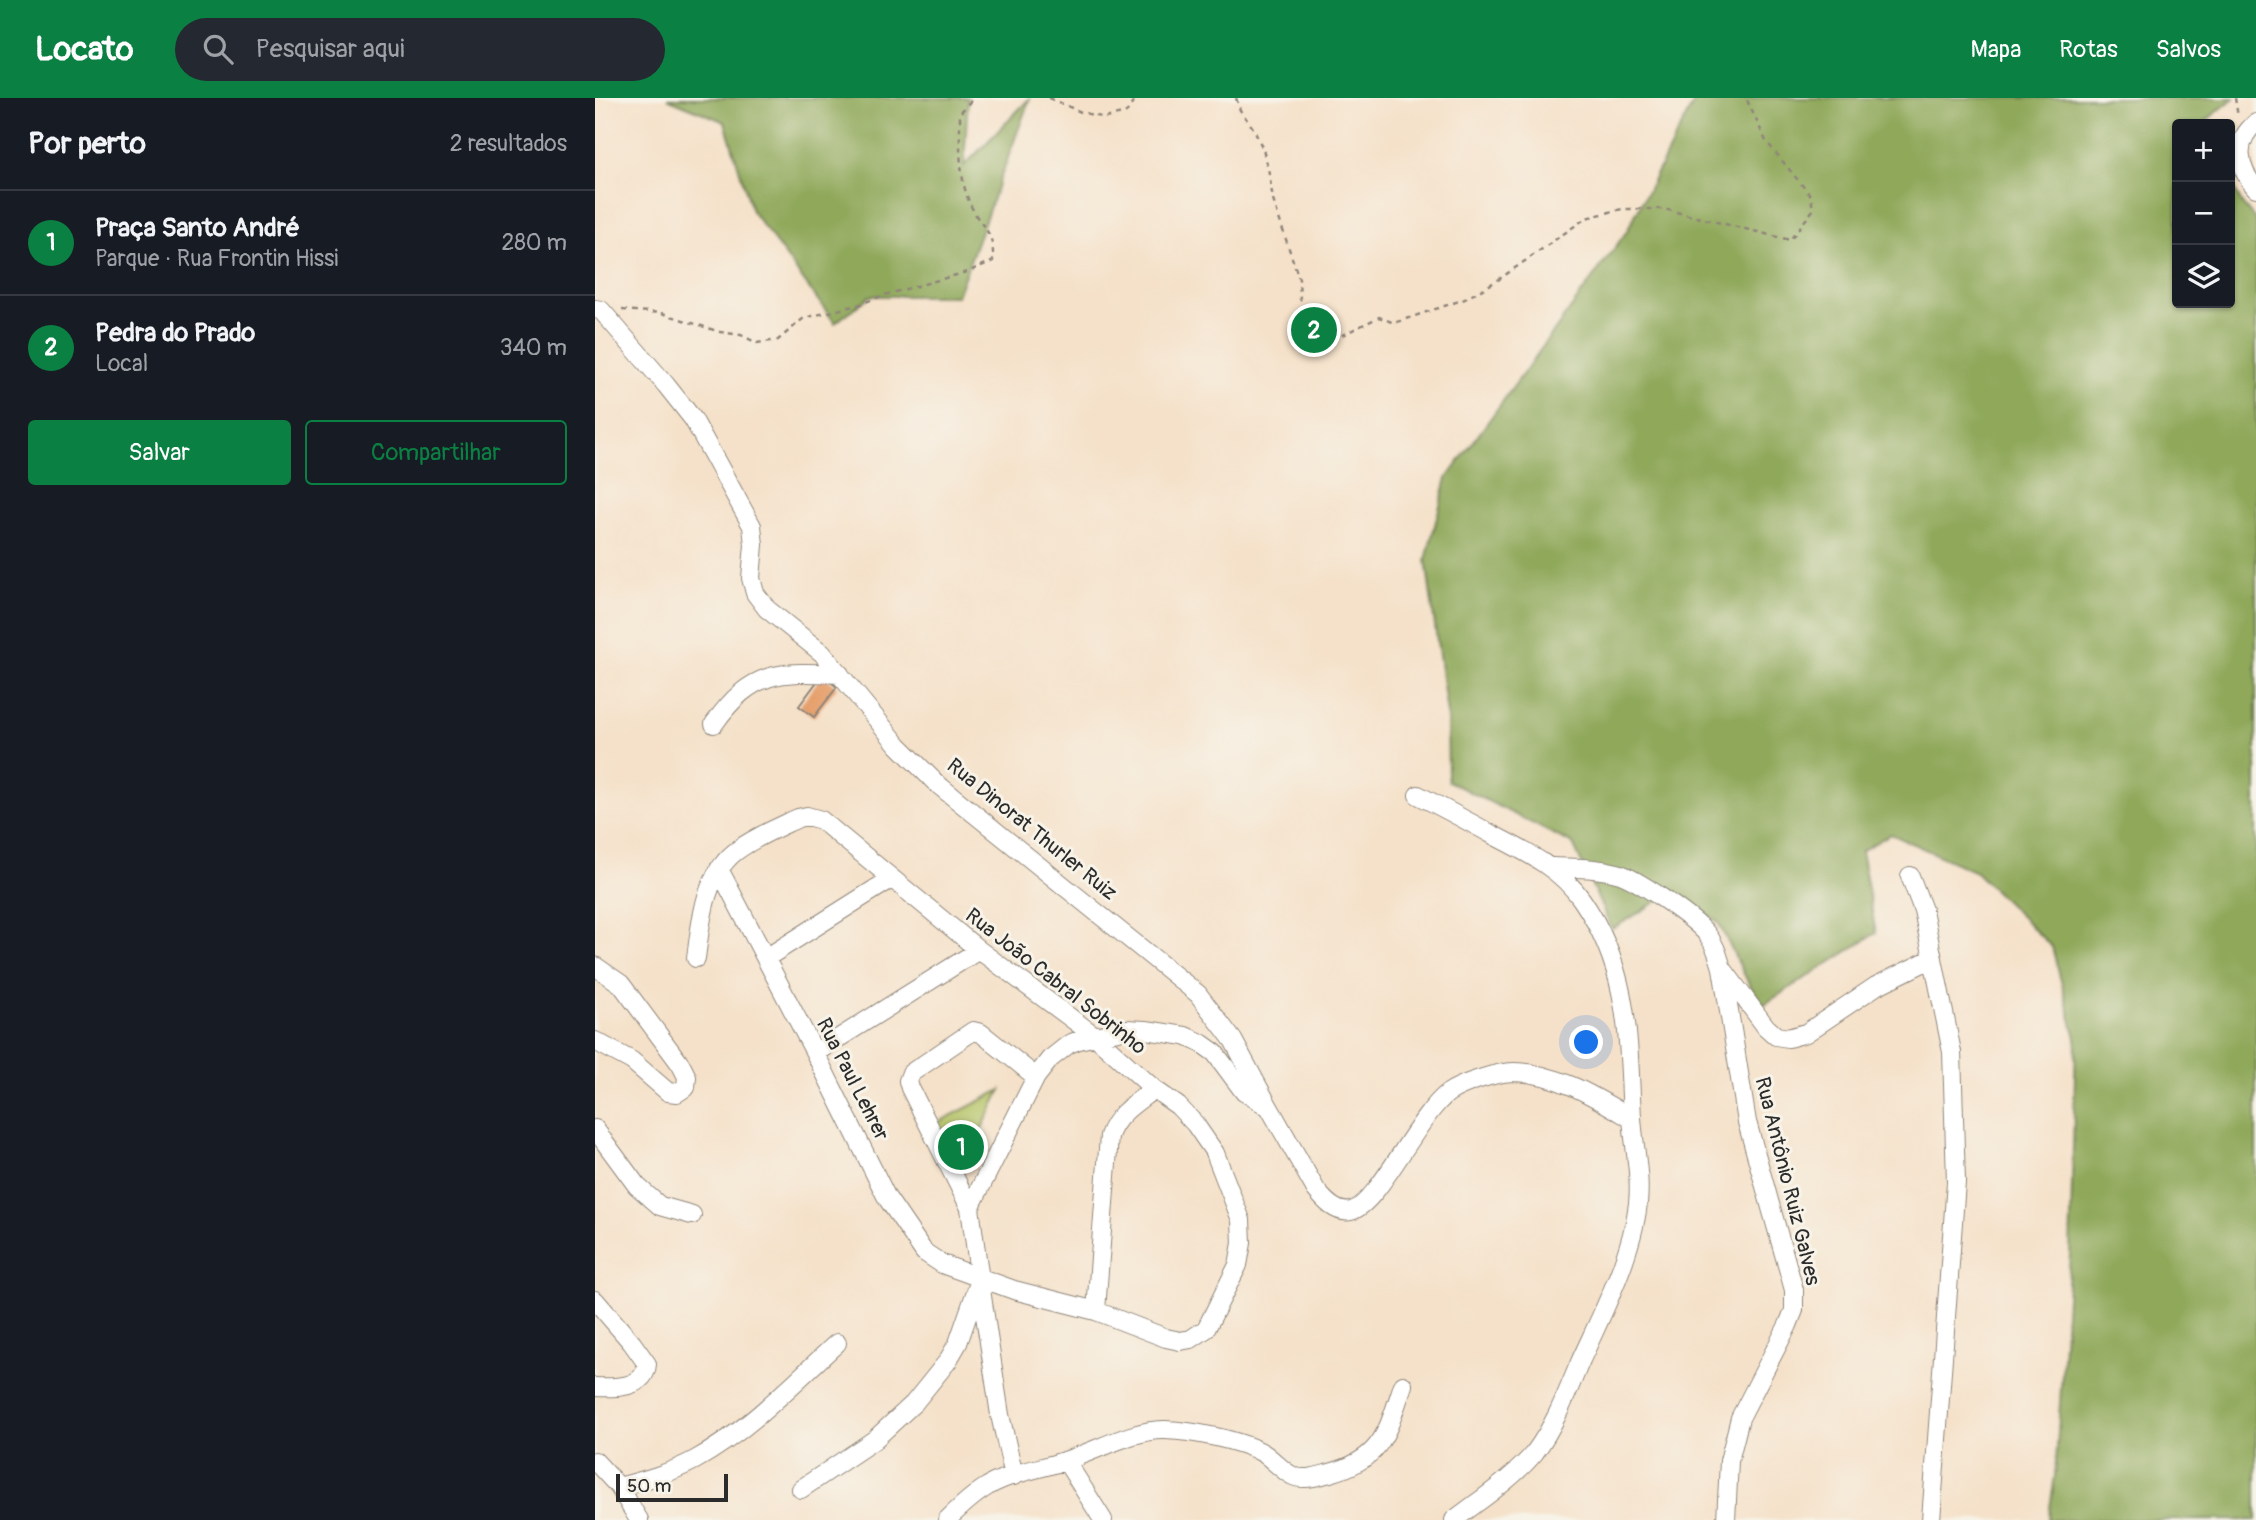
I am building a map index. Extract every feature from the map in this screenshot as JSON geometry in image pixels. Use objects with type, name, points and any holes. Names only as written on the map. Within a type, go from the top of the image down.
[{"type":"street","points":[[2256,123],[2242,137],[2240,153],[2243,173],[2256,188]]},
{"type":"street","name":"Rua Dinorat Thurler Ruiz","points":[[598,310],[693,419],[747,514],[752,526],[754,545],[751,578],[755,593],[767,609],[822,653],[898,745],[936,783],[1198,994],[1233,1040],[1325,1202],[1335,1208],[1350,1211],[1365,1203],[1386,1176],[1421,1121],[1449,1092],[1482,1078],[1514,1072],[1551,1079],[1587,1092],[1632,1119]]},
{"type":"street","points":[[714,724],[725,708],[739,695],[770,675],[786,672],[840,674]]},
{"type":"street","points":[[1418,795],[1552,867],[1581,899],[1613,962],[1625,1005],[1631,1051],[1632,1119],[1638,1164],[1638,1203],[1632,1232],[1602,1314],[1554,1422],[1534,1453],[1491,1492],[1454,1520]]},
{"type":"street","name":"Rua João Cabral Sobrinho","points":[[719,869],[735,852],[798,818],[807,816],[821,820],[979,950],[1095,1036],[1154,1089],[1178,1106],[1215,1153],[1241,1220],[1242,1243],[1238,1265],[1206,1329],[1191,1339],[1180,1341],[1166,1338],[1096,1311],[979,1279]]},
{"type":"street","name":"Rua Antônio Ruiz Galves","points":[[1552,867],[1597,869],[1620,874],[1705,931],[1717,949],[1747,1122],[1794,1290],[1794,1310],[1788,1325],[1741,1418],[1729,1461],[1726,1520]]},
{"type":"street","points":[[696,958],[702,914],[719,869]]},
{"type":"street","name":"Rua Paul Lehrer","points":[[719,869],[767,958],[887,1198],[924,1252],[942,1264],[979,1279]]},
{"type":"street","points":[[1910,876],[1923,910],[1952,1052],[1956,1182],[1931,1520]]},
{"type":"street","points":[[767,958],[891,879]]},
{"type":"street","points":[[815,1053],[979,950]]},
{"type":"street","points":[[1722,968],[1766,1027],[1776,1036],[1788,1038],[1806,1033],[1876,986],[1933,958]]},
{"type":"street","points":[[595,966],[621,984],[681,1065],[687,1077],[686,1087],[677,1093],[668,1092],[632,1061],[595,1041]]},
{"type":"street","name":"Rua Dinorat Thurler Ruiz","points":[[970,1208],[1036,1077],[1050,1059],[1069,1044],[1126,1029],[1185,1035],[1201,1042],[1215,1053],[1244,1093],[1269,1107]]},
{"type":"street","points":[[1014,1476],[1000,1415],[970,1208],[909,1088],[908,1081],[911,1073],[973,1031],[981,1033],[1036,1077]]},
{"type":"street","points":[[1096,1311],[1109,1136],[1114,1123],[1123,1113],[1154,1089]]},
{"type":"street","points":[[595,1129],[637,1186],[660,1206],[692,1216]]},
{"type":"street","points":[[801,1489],[874,1440],[914,1403],[947,1362],[958,1343],[979,1279]]},
{"type":"street","points":[[595,1300],[647,1364],[644,1376],[638,1381],[615,1388],[595,1387]]},
{"type":"street","points":[[619,1487],[665,1473],[696,1459],[738,1431],[837,1343]]},
{"type":"street","points":[[947,1520],[988,1486],[1150,1431],[1167,1430],[1228,1440],[1263,1453],[1293,1476],[1315,1477],[1353,1465],[1375,1450],[1387,1430],[1403,1385]]},
{"type":"street","points":[[595,1461],[619,1487],[639,1520]]},
{"type":"street","points":[[1066,1461],[1102,1520]]},
{"type":"path","points":[[598,310],[662,313],[720,332],[741,335],[757,343],[778,340],[804,318],[859,305],[993,261],[994,241],[971,205],[964,176],[960,113],[973,98]]},
{"type":"path","points":[[1049,98],[1081,112],[1105,118],[1126,113],[1136,98]]},
{"type":"path","points":[[1236,98],[1263,149],[1273,200],[1299,279],[1300,299],[1328,342],[1379,317],[1394,323],[1465,299],[1499,280],[1586,218],[1622,209],[1664,209],[1790,240],[1813,210],[1811,196],[1766,141],[1746,98]]},
{"type":"green space","points":[[667,98],[968,98],[964,166],[1030,98],[957,296],[870,296],[835,323],[752,211],[725,122]]},
{"type":"green space","points":[[1696,98],[2234,98],[2208,119],[2172,119],[2172,308],[2235,308],[2235,190],[2256,220],[2256,1520],[2048,1520],[2055,1476],[2070,1254],[2076,1038],[2052,947],[1976,872],[1891,834],[1861,851],[1876,933],[1763,1005],[1748,982],[1718,922],[1674,891],[1612,929],[1573,844],[1448,781],[1447,714],[1426,560],[1447,478],[1627,231]]},
{"type":"green space","points":[[1001,1090],[961,1170],[935,1124]]},
{"type":"building","points":[[822,675],[837,687],[814,717],[799,706]]},
{"type":"place","name":"Pedra do Prado","points":[[1314,330]]},
{"type":"place","name":"Praça Santo André","points":[[961,1147]]}]
